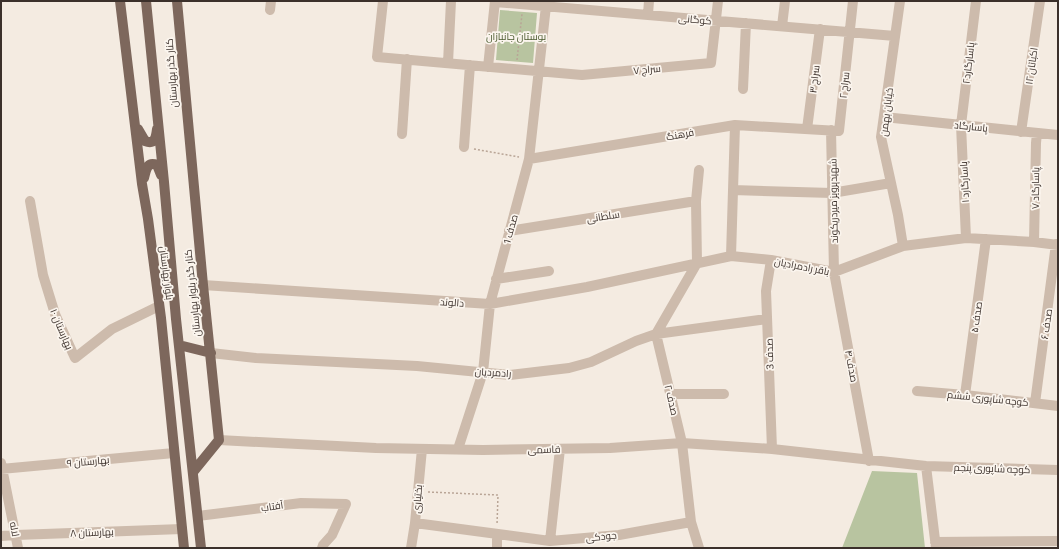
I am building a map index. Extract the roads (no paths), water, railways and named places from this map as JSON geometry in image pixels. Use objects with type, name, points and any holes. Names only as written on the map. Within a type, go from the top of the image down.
[{"type":"main road","name":"بلوار بهارستان","points":[[120,1],[142,184],[160,306],[184,548]]},
{"type":"main road","name":"بلوار بهارستان","points":[[146,1],[176,319],[201,548]]},
{"type":"main road","name":"کنار گذر بهارستان","points":[[177,1],[190,144]]},
{"type":"main road","points":[[136,126],[145,141],[149,143],[153,142],[156,138],[158,122]]},
{"type":"main road","name":"کنار گذر بلوار بهارستان","points":[[190,144],[219,440]]},
{"type":"main road","points":[[142,184],[146,168],[149,164],[157,165],[164,182]]},
{"type":"main road","points":[[179,345],[211,353]]},
{"type":"main road","points":[[193,472],[219,440]]},
{"type":"street","points":[[383,1],[378,57],[540,72]]},
{"type":"street","points":[[448,63],[451,1]]},
{"type":"street","points":[[488,67],[495,1]]},
{"type":"street","name":"کوگانی","points":[[495,1],[546,6],[578,5],[648,14],[896,36]]},
{"type":"street","points":[[648,14],[649,1]]},
{"type":"street","points":[[715,20],[718,1]]},
{"type":"street","points":[[782,26],[785,1]]},
{"type":"street","points":[[850,32],[853,1]]},
{"type":"street","name":"خیابان بهمن","points":[[900,1],[881,137],[898,215],[902,246]]},
{"type":"street","name":"پاسارگارد۲","points":[[961,125],[976,1]]},
{"type":"street","name":"اکباتان ۱۲","points":[[1021,132],[1040,1]]},
{"type":"street","name":"صدف 1","points":[[458,449],[483,372],[490,304],[529,159],[540,72],[546,6]]},
{"type":"street","name":"سراج ۷","points":[[540,72],[582,75],[711,63],[715,20]]},
{"type":"street","points":[[743,89],[746,23]]},
{"type":"street","name":"سراج ۳","points":[[807,129],[820,29]]},
{"type":"street","name":"سراج ۲","points":[[831,130],[839,130],[850,32]]},
{"type":"street","points":[[402,134],[407,59]]},
{"type":"street","points":[[464,147],[470,65]]},
{"type":"street","name":"پاسارگاد","points":[[884,117],[1058,136]]},
{"type":"street","points":[[731,256],[735,125]]},
{"type":"street","name":"فرهنگ","points":[[529,159],[735,125],[831,130]]},
{"type":"street","name":"پاسارگارد ۱","points":[[961,125],[966,238]]},
{"type":"street","name":"شهیدپرویز میردریکوند","points":[[831,130],[834,272]]},
{"type":"street","name":"پاسارگاد ۷","points":[[1034,242],[1037,133]]},
{"type":"street","points":[[656,334],[698,263],[696,201],[699,170]]},
{"type":"street","points":[[733,190],[832,193],[891,183]]},
{"type":"street","name":"بهارستان ۱۰","points":[[30,201],[43,275],[55,314],[75,358],[112,329],[160,306]]},
{"type":"street","name":"سلطانی","points":[[509,231],[696,201]]},
{"type":"street","name":"باقر رادمرادیان","points":[[698,263],[731,256],[771,260],[834,272],[902,246],[966,238],[1034,242],[1057,245]]},
{"type":"street","name":"صدف ۵","points":[[965,395],[986,239]]},
{"type":"street","name":"صدف ۶","points":[[1035,403],[1057,245]]},
{"type":"street","name":"صدف 3","points":[[771,260],[766,291],[772,449]]},
{"type":"street","name":"دالوند","points":[[203,285],[490,304],[587,287],[698,263]]},
{"type":"street","points":[[496,279],[549,271]]},
{"type":"street","name":"صدف ۴","points":[[834,272],[869,461]]},
{"type":"street","name":"رادمردیان","points":[[211,353],[256,358],[418,366],[510,375],[569,368],[591,362],[636,341],[656,334],[768,319]]},
{"type":"street","name":"صدف ۲","points":[[656,334],[682,443],[691,522],[699,548]]},
{"type":"street","name":"کوچه شاپوری ششم","points":[[917,391],[1058,406]]},
{"type":"street","points":[[670,394],[724,394]]},
{"type":"street","name":"قاسمی","points":[[219,440],[422,449],[610,448],[682,443],[772,449],[869,461]]},
{"type":"street","name":"بختیاری","points":[[410,548],[415,523],[422,449]]},
{"type":"street","points":[[550,541],[560,449]]},
{"type":"street","name":"بهارستان ۹","points":[[1,467],[174,453]]},
{"type":"street","name":"کوچه شاپوری پنجم","points":[[869,461],[926,466],[1058,470]]},
{"type":"street","points":[[926,466],[936,545],[1058,541]]},
{"type":"street","name":"لاله","points":[[1,467],[18,548]]},
{"type":"street","name":"آفتاب","points":[[198,516],[301,502],[346,504],[332,535],[322,548]]},
{"type":"street","name":"جودکی","points":[[415,523],[550,541],[619,534],[691,522]]},
{"type":"street","name":"بهارستان ۸","points":[[1,536],[16,534],[182,529]]},
{"type":"street","points":[[497,534],[497,548]]},
{"type":"park label","name":"بوستان جانبازان","points":[[516,36]]}]
